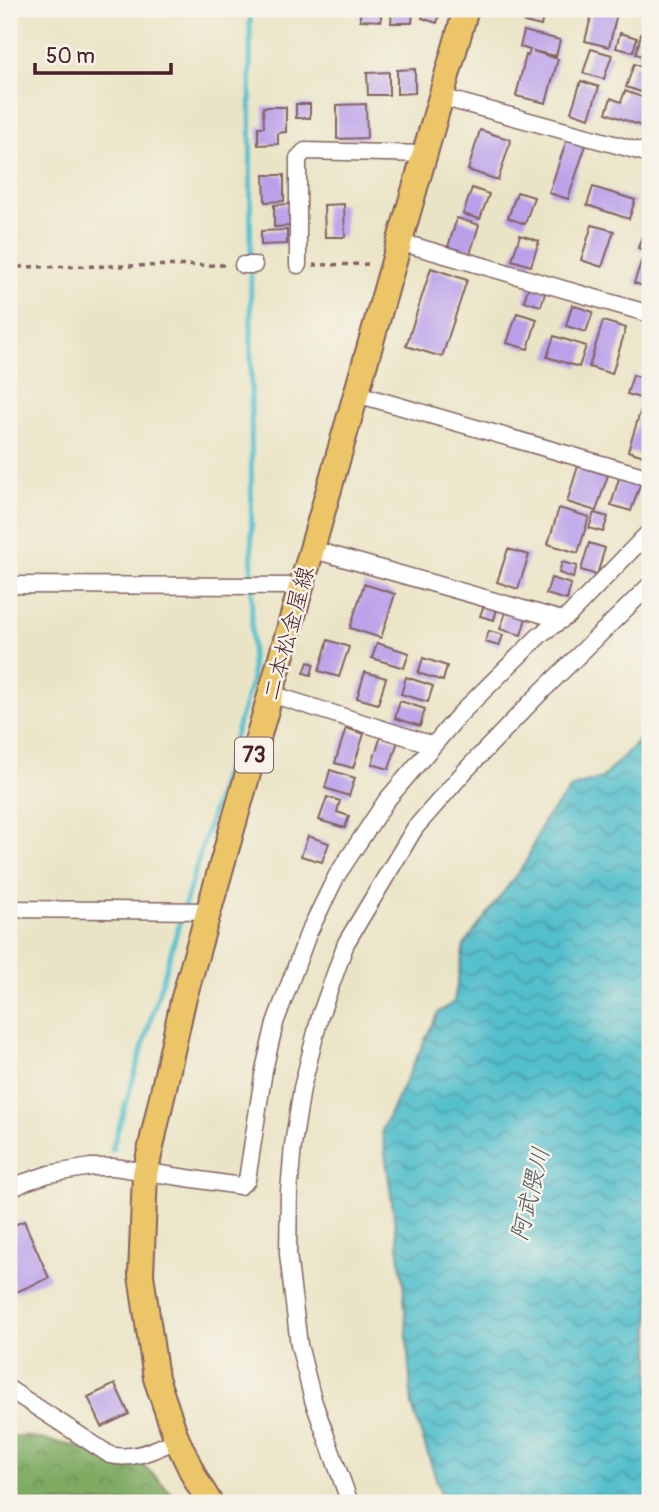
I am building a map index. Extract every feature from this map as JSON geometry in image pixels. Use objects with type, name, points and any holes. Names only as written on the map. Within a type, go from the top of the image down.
[{"type":"main road","name":"二本松金屋線","points":[[210,1503],[177,1440],[156,1378],[143,1287],[142,1212],[145,1174],[183,1001],[195,910],[271,694],[466,9]]},
{"type":"street","points":[[441,97],[650,154]]},
{"type":"street","points":[[298,265],[298,158],[305,151],[425,154]]},
{"type":"street","points":[[397,253],[650,314]]},
{"type":"street","points":[[357,394],[650,478]]},
{"type":"street","points":[[9,1189],[49,1174],[91,1167],[114,1167],[145,1174],[240,1185],[247,1180],[264,1070],[275,1023],[308,934],[337,875],[386,801],[460,714],[541,634],[562,620],[650,531]]},
{"type":"street","points":[[311,549],[562,620]]},
{"type":"street","points":[[9,585],[300,586]]},
{"type":"street","points":[[350,1503],[313,1401],[299,1345],[288,1254],[293,1145],[302,1088],[320,1016],[346,943],[415,828],[538,695],[650,585]]},
{"type":"street","points":[[271,694],[433,745]]},
{"type":"street","points":[[9,909],[195,910]]},
{"type":"street","points":[[9,1389],[110,1455],[122,1458],[139,1455],[177,1440]]},
{"type":"path","points":[[298,265],[397,253]]},
{"type":"path","points":[[9,267],[249,265]]},
{"type":"green space","points":[[25,1436],[137,1459],[182,1503],[9,1503],[9,1437]]},
{"type":"water","name":"阿武隈川","points":[[650,729],[650,1503],[444,1503],[412,1406],[403,1281],[382,1130],[438,1013],[454,1002],[464,945],[526,862],[543,822],[572,787],[602,778]]},
{"type":"building","points":[[360,9],[381,9],[381,21],[360,20]]},
{"type":"building","points":[[392,9],[413,9],[412,23],[391,23]]},
{"type":"building","points":[[425,9],[441,9],[437,23],[422,18]]},
{"type":"building","points":[[528,9],[545,9],[541,26],[524,22]]},
{"type":"building","points":[[593,9],[618,9],[609,47],[585,41]]},
{"type":"building","points":[[524,31],[560,40],[556,56],[533,51],[558,59],[546,103],[516,96],[526,55],[528,56],[530,50],[520,47]]},
{"type":"building","points":[[620,33],[637,38],[633,52],[616,48]]},
{"type":"building","points":[[641,34],[650,36],[650,58],[636,54]]},
{"type":"building","points":[[591,49],[612,55],[604,79],[583,73]]},
{"type":"building","points":[[634,64],[650,70],[647,94],[626,87]]},
{"type":"building","points":[[415,69],[415,93],[397,94],[397,70]]},
{"type":"building","points":[[389,72],[389,95],[368,95],[367,73]]},
{"type":"building","points":[[581,81],[599,87],[589,118],[571,112]]},
{"type":"building","points":[[625,91],[650,100],[641,126],[606,113],[611,98],[621,102]]},
{"type":"building","points":[[296,104],[310,104],[310,118],[296,118]]},
{"type":"building","points":[[366,104],[367,138],[337,139],[337,105]]},
{"type":"building","points":[[263,107],[286,107],[286,132],[278,133],[278,144],[258,145],[258,127],[264,127]]},
{"type":"building","points":[[480,130],[511,140],[498,180],[468,170]]},
{"type":"building","points":[[567,139],[586,145],[568,199],[549,193]]},
{"type":"building","points":[[264,175],[284,175],[284,201],[265,202]]},
{"type":"building","points":[[593,187],[635,200],[629,219],[587,205]]},
{"type":"building","points":[[472,188],[489,194],[480,219],[463,214]]},
{"type":"building","points":[[517,192],[534,197],[525,224],[508,218]]},
{"type":"building","points":[[290,204],[291,226],[274,227],[274,205]]},
{"type":"building","points":[[344,204],[345,237],[325,237],[324,205]]},
{"type":"building","points":[[457,218],[479,225],[470,254],[448,247]]},
{"type":"building","points":[[592,225],[614,231],[602,267],[581,260]]},
{"type":"building","points":[[287,230],[287,244],[261,245],[261,231]]},
{"type":"building","points":[[644,230],[650,232],[650,251],[638,248]]},
{"type":"building","points":[[520,235],[539,241],[531,266],[512,260]]},
{"type":"building","points":[[642,259],[650,262],[650,288],[634,283]]},
{"type":"building","points":[[431,268],[467,280],[442,357],[406,346]]},
{"type":"building","points":[[529,285],[546,290],[541,306],[524,301]]},
{"type":"building","points":[[572,305],[593,312],[586,332],[566,326]]},
{"type":"building","points":[[517,313],[537,319],[528,349],[507,343]]},
{"type":"building","points":[[603,321],[626,328],[612,374],[589,367]]},
{"type":"building","points":[[554,336],[586,346],[579,367],[547,357]]},
{"type":"building","points":[[633,375],[649,380],[643,399],[627,394]]},
{"type":"building","points":[[642,406],[650,409],[650,458],[628,451]]},
{"type":"building","points":[[578,466],[608,475],[596,511],[567,502]]},
{"type":"building","points":[[620,475],[641,482],[631,511],[611,505]]},
{"type":"building","points":[[559,508],[589,517],[578,553],[548,544]]},
{"type":"building","points":[[594,513],[608,517],[603,532],[589,528]]},
{"type":"building","points":[[589,543],[605,548],[597,575],[581,570]]},
{"type":"building","points":[[508,549],[529,555],[518,589],[497,582]]},
{"type":"building","points":[[562,562],[577,566],[573,578],[559,573]]},
{"type":"building","points":[[551,578],[571,584],[567,600],[546,594]]},
{"type":"building","points":[[364,584],[395,594],[381,638],[350,628]]},
{"type":"building","points":[[484,605],[497,609],[494,620],[480,616]]},
{"type":"building","points":[[506,612],[526,618],[521,635],[500,629]]},
{"type":"building","points":[[489,631],[503,635],[499,646],[485,642]]},
{"type":"building","points":[[328,640],[349,647],[339,677],[319,671]]},
{"type":"building","points":[[377,643],[409,653],[404,668],[372,658]]},
{"type":"building","points":[[423,658],[447,666],[443,681],[418,673]]},
{"type":"building","points":[[308,662],[314,664],[311,675],[304,673]]},
{"type":"building","points":[[365,672],[386,678],[378,704],[357,698]]},
{"type":"building","points":[[406,677],[433,686],[428,702],[401,694]]},
{"type":"building","points":[[400,701],[425,709],[420,726],[395,718]]},
{"type":"building","points":[[346,728],[364,734],[353,768],[335,763]]},
{"type":"building","points":[[381,736],[398,741],[389,769],[372,764]]},
{"type":"building","points":[[330,770],[355,778],[349,796],[325,788]]},
{"type":"building","points":[[327,797],[340,801],[337,812],[349,816],[345,828],[319,820]]},
{"type":"building","points":[[308,836],[329,843],[322,862],[301,856]]},
{"type":"building","points":[[24,1221],[49,1278],[16,1292],[9,1275],[9,1227]]},
{"type":"building","points":[[115,1384],[129,1414],[102,1427],[88,1397]]},
{"type":"waterway","points":[[112,1150],[252,679],[250,9]]}]
